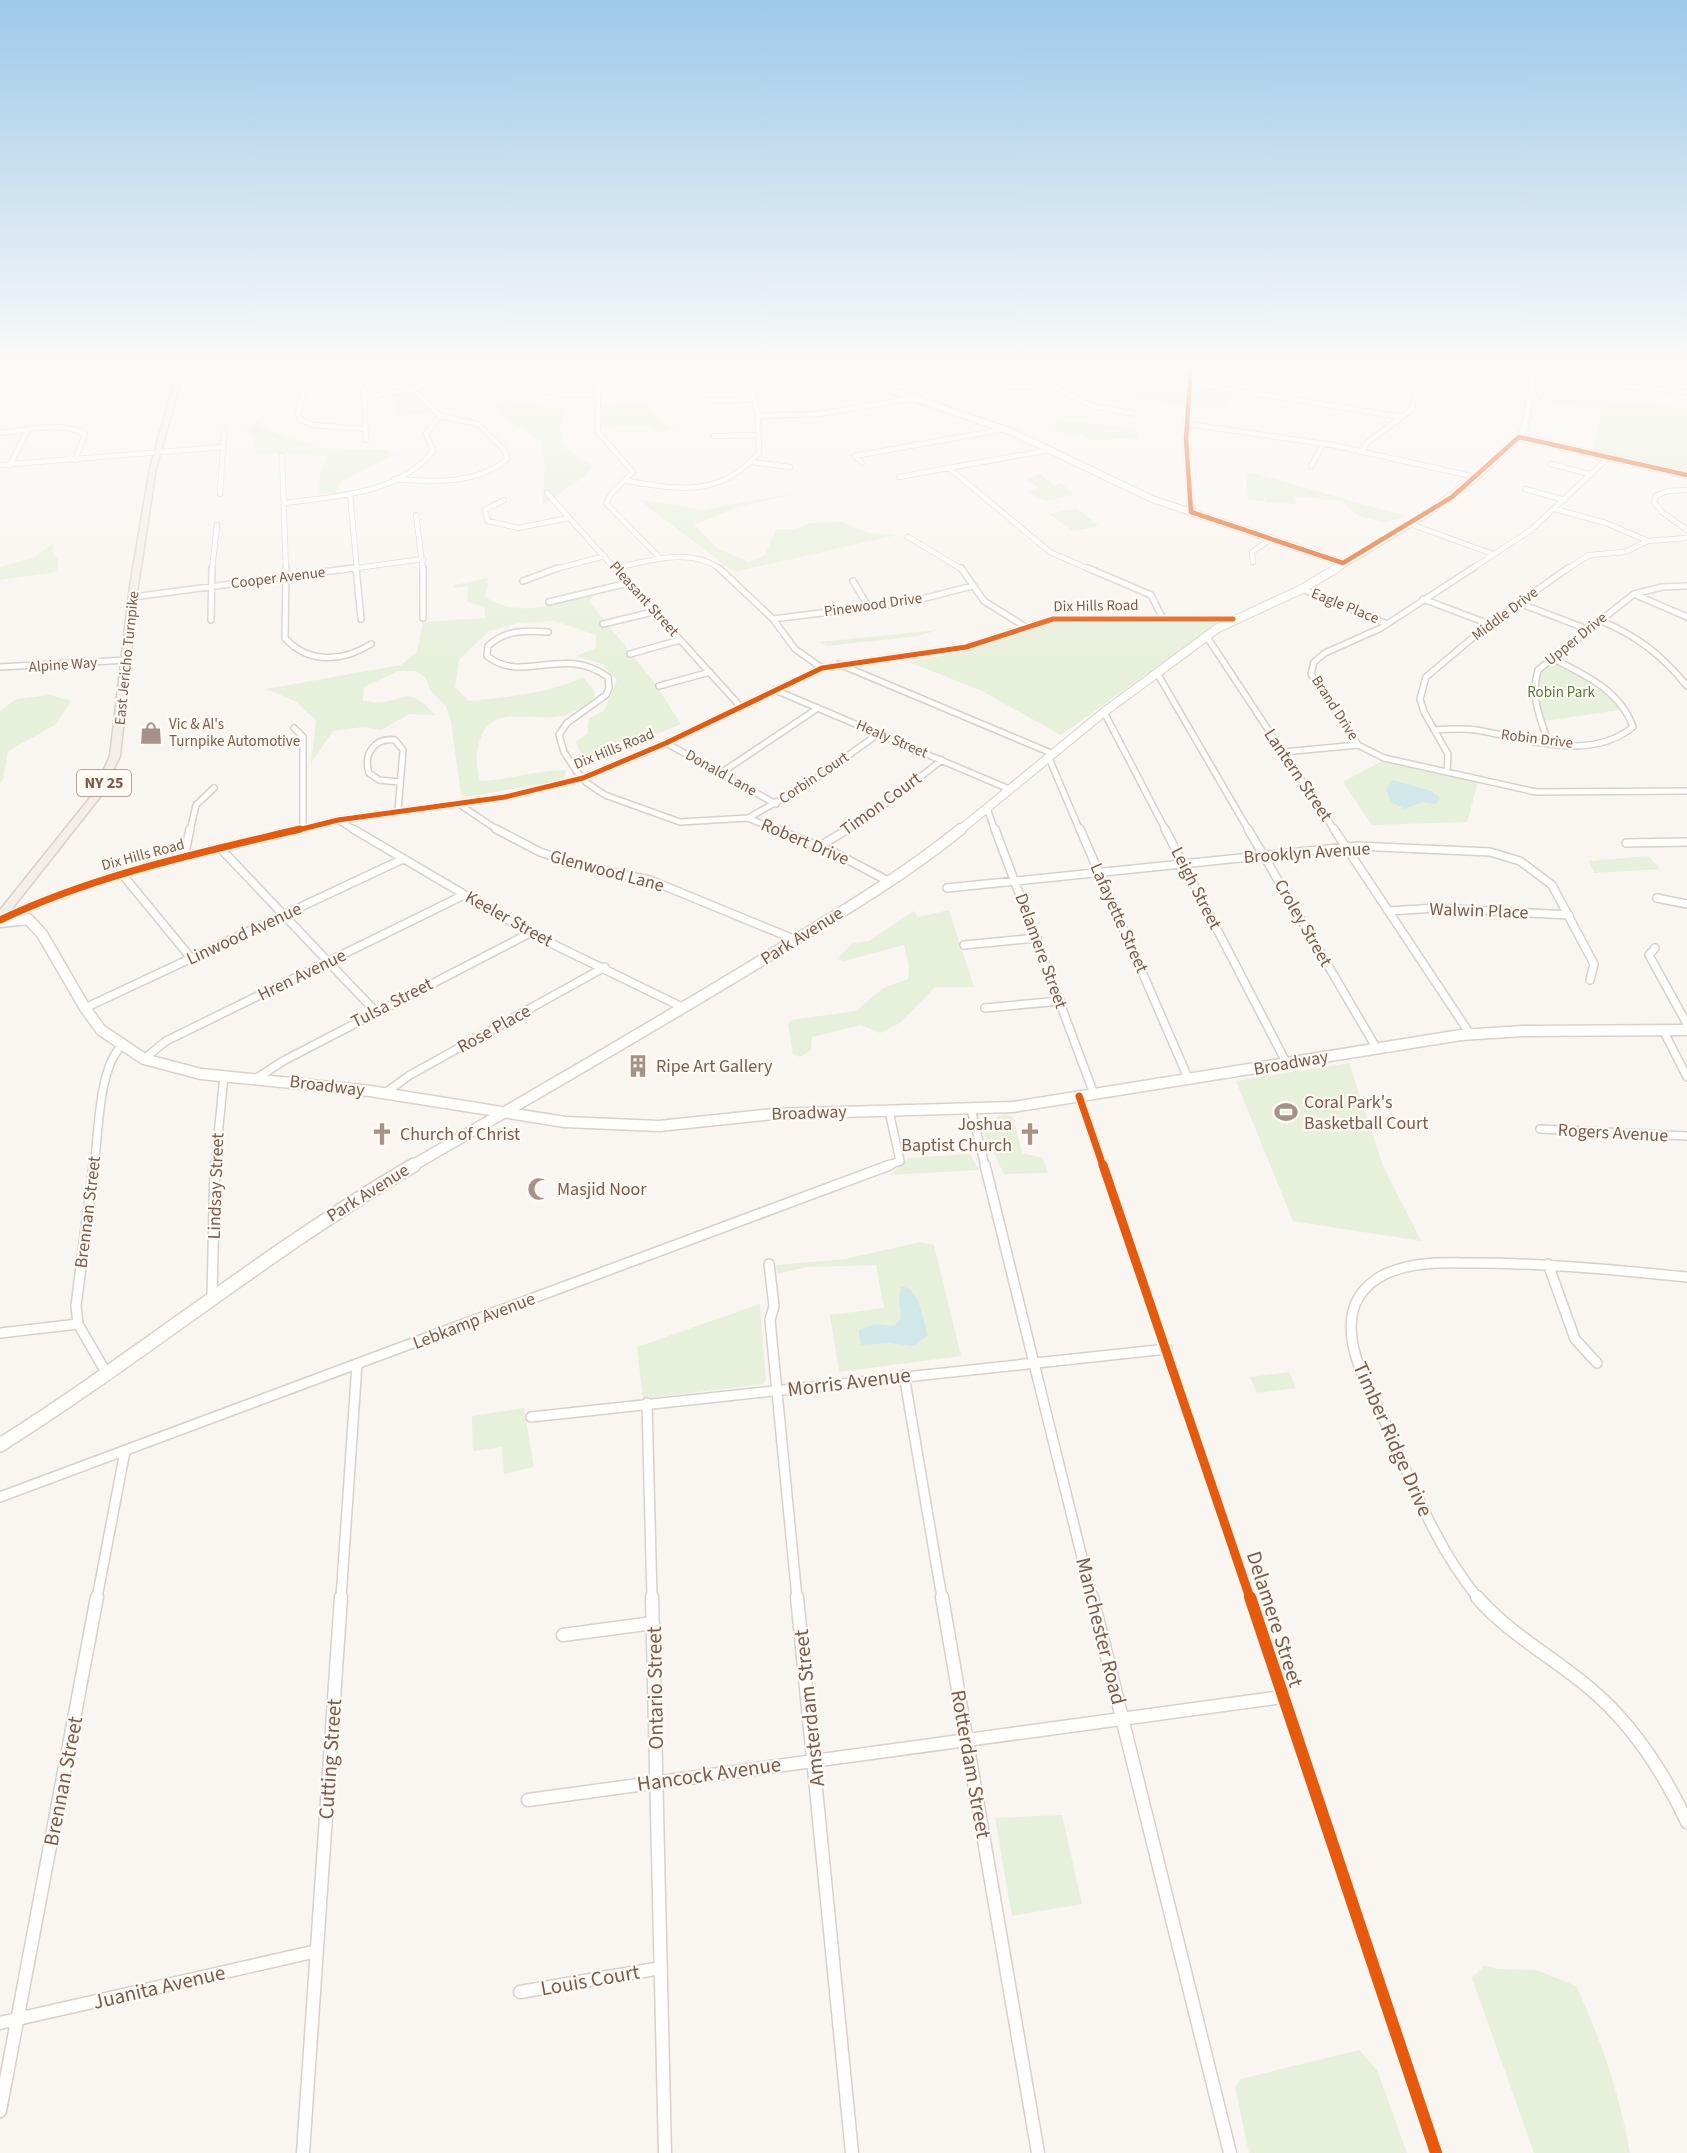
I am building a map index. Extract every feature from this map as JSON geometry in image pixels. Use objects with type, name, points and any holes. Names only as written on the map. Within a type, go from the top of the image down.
[{"type":"main road","name":"East Jericho Turnpike","points":[[0,920],[91,802],[109,773],[118,735],[132,597],[154,466]]},
{"type":"main road","points":[[1082,466],[1131,491],[1162,503],[1343,563]]},
{"type":"main road","points":[[1189,466],[1191,512]]},
{"type":"main road","name":"Park Avenue","points":[[0,1445],[107,1374],[212,1297],[368,1192],[684,1008],[927,858],[1104,712],[1206,637],[1233,619],[1302,589],[1410,524],[1487,466]]},
{"type":"main road","points":[[1650,466],[1687,475]]},
{"type":"main road","points":[[1162,503],[1179,504],[1190,499]]},
{"type":"main road","name":"Broadway","points":[[0,920],[28,919],[42,934],[85,1008],[101,1030],[121,1046],[144,1059],[181,1070],[385,1093],[565,1122],[642,1126],[774,1114],[1012,1107],[1470,1034],[1687,1030]]},
{"type":"street","points":[[220,495],[222,466]]},
{"type":"street","points":[[282,466],[286,577],[285,638],[294,649],[321,657],[354,654],[371,644]]},
{"type":"street","points":[[284,503],[350,495],[394,479],[418,466]]},
{"type":"street","points":[[394,479],[461,478],[498,466]]},
{"type":"street","points":[[631,466],[633,472],[628,481],[611,493],[606,503],[660,558]]},
{"type":"street","points":[[628,481],[673,488],[708,487],[730,481],[747,466]]},
{"type":"street","points":[[786,466],[790,467]]},
{"type":"street","points":[[899,477],[957,466]]},
{"type":"street","points":[[1428,466],[1476,477]]},
{"type":"street","points":[[1560,466],[1589,474]]},
{"type":"street","name":"Brand Drive","points":[[1598,466],[1531,530],[1387,624],[1325,653],[1314,662],[1311,674],[1358,745],[1384,758],[1536,792],[1686,793]]},
{"type":"street","points":[[949,468],[1050,552],[1151,595],[1163,619]]},
{"type":"street","points":[[1525,489],[1565,500]]},
{"type":"street","points":[[1687,490],[1660,494],[1656,496],[1655,504],[1687,530]]},
{"type":"street","name":"Pleasant Street","points":[[547,493],[616,568],[652,612],[740,706]]},
{"type":"street","points":[[350,495],[361,619]]},
{"type":"street","points":[[504,500],[485,510],[488,521],[518,528],[569,518]]},
{"type":"street","points":[[1555,509],[1606,523],[1647,541]]},
{"type":"street","points":[[416,515],[423,559],[423,618]]},
{"type":"street","points":[[1410,524],[1493,554]]},
{"type":"street","points":[[211,620],[211,587],[217,525]]},
{"type":"street","points":[[908,537],[963,570],[972,586],[994,609],[1024,626]]},
{"type":"street","name":"Middle Drive","points":[[1447,772],[1448,754],[1424,712],[1420,699],[1426,677],[1489,624],[1581,559],[1589,555],[1625,552],[1647,541],[1687,538]]},
{"type":"street","points":[[1253,562],[1252,552],[1271,539]]},
{"type":"street","points":[[523,580],[538,573],[605,556]]},
{"type":"street","points":[[616,568],[660,558],[692,558],[718,567],[773,619],[795,649],[822,668]]},
{"type":"street","name":"Cooper Avenue","points":[[132,597],[423,559]]},
{"type":"street","points":[[853,581],[868,606]]},
{"type":"street","points":[[549,602],[628,583]]},
{"type":"street","name":"Pinewood Drive","points":[[773,619],[910,602],[972,586]]},
{"type":"street","name":"Upper Drive","points":[[1549,744],[1536,706],[1533,687],[1538,670],[1587,628],[1634,594],[1662,587],[1687,586]]},
{"type":"street","name":"Eagle Place","points":[[1302,589],[1387,624]]},
{"type":"street","points":[[1634,594],[1687,617]]},
{"type":"street","points":[[1423,599],[1489,624]]},
{"type":"street","points":[[1519,603],[1587,628]]},
{"type":"street","points":[[603,624],[652,612]]},
{"type":"street","name":"Dix Hills Road","points":[[0,920],[39,900],[122,874],[220,848],[338,820],[459,804],[528,792],[583,777],[666,743],[822,668],[948,651],[988,641],[1024,626],[1071,618],[1233,619]]},
{"type":"street","points":[[1599,620],[1630,633],[1652,646],[1687,686]]},
{"type":"street","name":"Robert Drive","points":[[548,632],[519,631],[499,637],[488,646],[486,656],[496,664],[511,668],[573,661],[595,666],[608,676],[609,688],[606,695],[567,723],[559,735],[564,752],[583,777],[605,795],[666,819],[688,822],[748,818],[820,846],[890,882]]},
{"type":"street","name":"Lantern Street","points":[[1206,637],[1470,1034]]},
{"type":"street","points":[[630,654],[680,640]]},
{"type":"street","name":"Robin Drive","points":[[1434,730],[1473,730],[1549,744],[1604,742],[1628,734],[1633,727],[1631,716],[1615,697],[1590,678],[1552,658]]},
{"type":"street","name":"Alpine Way","points":[[0,667],[127,660]]},
{"type":"street","points":[[839,664],[1050,755]]},
{"type":"street","points":[[659,686],[710,672]]},
{"type":"street","name":"Croley Street","points":[[1157,673],[1377,1048]]},
{"type":"street","name":"Healy Street","points":[[775,690],[1009,789]]},
{"type":"street","points":[[721,773],[818,708]]},
{"type":"street","name":"Leigh Street","points":[[1104,712],[1287,1064]]},
{"type":"street","points":[[294,728],[303,738],[303,828]]},
{"type":"street","name":"Corbin Court","points":[[748,818],[776,804],[878,734]]},
{"type":"street","points":[[398,812],[403,756],[401,746],[391,740],[371,746],[365,760],[368,771],[382,782],[399,782]]},
{"type":"street","name":"Donald Lane","points":[[666,743],[776,804]]},
{"type":"street","points":[[1282,752],[1358,745]]},
{"type":"street","name":"Lafayette Street","points":[[1050,755],[1189,1080]]},
{"type":"street","name":"Timon Court","points":[[820,846],[867,818],[942,760]]},
{"type":"street","points":[[184,857],[196,805],[199,799],[213,788]]},
{"type":"street","name":"Glenwood Lane","points":[[459,804],[470,814],[540,852],[585,867],[650,880],[795,940]]},
{"type":"street","name":"Delamere Street","points":[[987,808],[1094,1094]]},
{"type":"street","name":"Keeler Street","points":[[338,820],[530,933],[604,967],[684,1008]]},
{"type":"street","points":[[1626,843],[1687,842]]},
{"type":"street","name":"Brooklyn Avenue","points":[[947,888],[1346,847],[1416,851],[1466,850],[1508,856],[1541,875],[1552,885],[1594,964],[1590,980]]},
{"type":"street","points":[[220,848],[376,1011]]},
{"type":"street","name":"Linwood Avenue","points":[[85,1008],[403,859]]},
{"type":"street","points":[[122,874],[191,958]]},
{"type":"street","name":"Hren Avenue","points":[[144,1059],[166,1041],[464,895]]},
{"type":"street","points":[[1657,898],[1687,904]]},
{"type":"street","name":"Walwin Place","points":[[1389,911],[1436,908],[1569,915]]},
{"type":"street","name":"Tulsa Street","points":[[257,1078],[283,1060],[530,933]]},
{"type":"street","points":[[964,945],[1037,938]]},
{"type":"street","points":[[1655,948],[1649,955],[1687,1024]]},
{"type":"street","name":"Rose Place","points":[[385,1093],[410,1075],[604,967]]},
{"type":"street","points":[[985,1008],[1060,1001]]},
{"type":"street","points":[[1663,1030],[1687,1077]]},
{"type":"street","name":"Brennan Street","points":[[107,1374],[78,1324],[76,1306],[106,1077],[113,1055],[121,1046]]},
{"type":"street","name":"Lindsay Street","points":[[212,1297],[215,1159],[225,1076]]},
{"type":"street","name":"Delamere Street","points":[[1079,1096],[1167,1349],[1436,2153]]},
{"type":"street","name":"Manchester Road","points":[[971,1109],[1230,2153]]},
{"type":"street","name":"Lebkamp Avenue","points":[[0,1497],[900,1161],[889,1111]]},
{"type":"street","name":"Rogers Avenue","points":[[1540,1129],[1687,1136]]},
{"type":"street","name":"Timber Ridge Drive","points":[[1687,1277],[1548,1264],[1436,1263],[1402,1268],[1377,1278],[1360,1292],[1353,1311],[1351,1333],[1357,1358],[1442,1548],[1485,1606],[1533,1647],[1600,1698],[1642,1744],[1674,1793],[1687,1822]]},
{"type":"street","name":"Amsterdam Street","points":[[769,1264],[774,1306],[770,1320],[852,2153]]},
{"type":"street","points":[[1548,1264],[1575,1339],[1597,1363]]},
{"type":"street","points":[[0,1333],[78,1324]]},
{"type":"street","name":"Morris Avenue","points":[[531,1417],[904,1375],[1167,1349]]},
{"type":"street","name":"Cutting Street","points":[[303,2153],[357,1364]]},
{"type":"street","name":"Rotterdam Street","points":[[904,1375],[1038,2153]]},
{"type":"street","name":"Ontario Street","points":[[647,1403],[665,2153]]},
{"type":"street","name":"Brennan Street","points":[[0,2111],[125,1451]]},
{"type":"street","points":[[563,1635],[653,1623]]},
{"type":"street","name":"Hancock Avenue","points":[[528,1800],[1123,1716],[1282,1697]]},
{"type":"street","name":"Juanita Avenue","points":[[0,2023],[317,1951]]},
{"type":"street","name":"Louis Court","points":[[519,1992],[661,1968]]},
{"type":"green space","points":[[323,466],[372,466],[342,481],[335,493],[318,493]]},
{"type":"green space","points":[[593,466],[585,476],[542,505],[545,468]]},
{"type":"green space","points":[[1664,466],[1687,466],[1687,471]]},
{"type":"green space","points":[[1245,473],[1253,473],[1405,516],[1384,523],[1357,515],[1341,501],[1295,496],[1296,504],[1267,502],[1265,493],[1264,501],[1248,500]]},
{"type":"green space","points":[[1040,474],[1054,485],[1061,483],[1074,495],[1044,501],[1026,491],[1039,489],[1026,479]]},
{"type":"green space","points":[[801,492],[738,507],[694,525],[717,548],[749,562],[765,555],[776,529],[796,529],[809,523],[842,522],[868,533],[897,535],[734,572],[638,499],[703,510]]},
{"type":"green space","points":[[1076,508],[1099,526],[1073,531],[1049,514]]},
{"type":"green space","points":[[54,542],[53,553],[59,561],[56,572],[0,580],[0,567],[35,557]]},
{"type":"green space","points":[[487,578],[485,597],[512,607],[553,605],[595,594],[589,601],[654,682],[681,724],[657,734],[639,737],[589,762],[582,756],[576,742],[587,734],[589,718],[604,711],[617,680],[602,664],[576,656],[596,648],[596,635],[555,621],[519,623],[489,631],[459,660],[455,687],[469,701],[541,691],[583,677],[595,692],[592,702],[562,716],[514,716],[494,721],[486,728],[478,746],[480,781],[566,770],[564,780],[466,797],[461,794],[451,722],[446,706],[431,691],[425,677],[415,671],[398,671],[364,687],[363,700],[386,702],[408,696],[424,704],[435,715],[409,714],[381,730],[363,727],[333,731],[311,763],[316,720],[295,701],[266,689],[401,665],[417,652],[423,622],[485,618],[485,607],[467,602],[468,587],[454,588],[455,585]]},
{"type":"green space","points":[[1053,622],[1219,622],[1061,735],[982,691],[909,662],[966,651],[1019,631]]},
{"type":"green space","points":[[939,630],[917,636],[827,646],[820,642]]},
{"type":"green space","name":"Robin Park","points":[[1552,658],[1590,678],[1629,714],[1619,710],[1545,721],[1536,706],[1535,677]]},
{"type":"green space","points":[[50,695],[71,701],[55,725],[8,751],[3,779],[0,782],[0,711],[16,699]]},
{"type":"green space","points":[[1382,761],[1478,782],[1467,822],[1372,825],[1343,782]]},
{"type":"green space","points":[[1648,856],[1660,869],[1594,873],[1589,861]]},
{"type":"green space","points":[[949,910],[974,987],[935,987],[900,1023],[880,1033],[861,1025],[812,1037],[811,1050],[800,1057],[793,1054],[788,1025],[791,1020],[856,1011],[883,988],[908,979],[909,967],[904,945],[844,961],[837,959],[853,943],[869,941],[914,911],[918,917]]},
{"type":"green space","points":[[1349,1063],[1383,1166],[1421,1241],[1293,1221],[1236,1081]]},
{"type":"green space","points":[[1004,1114],[1013,1117],[1022,1153],[1043,1158],[1048,1173],[1004,1174],[984,1133],[997,1117]]},
{"type":"green space","points":[[970,1154],[979,1170],[890,1175],[908,1158]]},
{"type":"green space","points":[[920,1242],[934,1245],[961,1356],[839,1372],[830,1315],[884,1308],[876,1265],[807,1267],[777,1274],[776,1265],[845,1259]]},
{"type":"green space","points":[[760,1304],[766,1380],[763,1384],[643,1399],[637,1347]]},
{"type":"green space","points":[[1289,1372],[1296,1388],[1257,1393],[1250,1377]]},
{"type":"green space","points":[[524,1408],[534,1467],[504,1474],[502,1447],[473,1451],[472,1416]]},
{"type":"green space","points":[[1062,1815],[1082,1904],[1012,1916],[995,1818]]},
{"type":"green space","points":[[1484,1966],[1498,1969],[1536,1970],[1576,1986],[1609,2068],[1630,2153],[1534,2153],[1472,1978]]},
{"type":"green space","points":[[1359,2050],[1377,2070],[1407,2153],[1249,2153],[1235,2087],[1241,2079]]},
{"type":"water","points":[[1393,780],[1431,791],[1440,798],[1436,804],[1423,802],[1405,809],[1391,802],[1386,790]]},
{"type":"water","points":[[901,1286],[910,1289],[918,1300],[928,1335],[914,1346],[888,1343],[861,1345],[859,1330],[874,1324],[894,1326],[901,1318],[899,1298]]},
{"type":"cycle path","points":[[1188,466],[1191,512],[1343,563],[1452,497],[1486,466]]},
{"type":"cycle path","points":[[1649,466],[1687,475]]},
{"type":"cycle path","points":[[0,920],[46,898],[184,857],[338,820],[505,797],[583,778],[666,743],[822,668],[966,647],[1053,619],[1233,619]]},
{"type":"cycle path","points":[[1079,1096],[1167,1349],[1436,2153]]},
{"type":"place","name":"Vic & Al's Turnpike Automotive","points":[[151,733]]},
{"type":"place","name":"Ripe Art Gallery","points":[[638,1066]]},
{"type":"place","name":"Coral Park's Basketball Court","points":[[1286,1112]]},
{"type":"place","name":"Church of Christ","points":[[382,1134]]},
{"type":"place","name":"Joshua Baptist Church","points":[[1030,1134]]},
{"type":"place","name":"Masjid Noor","points":[[539,1189]]}]
